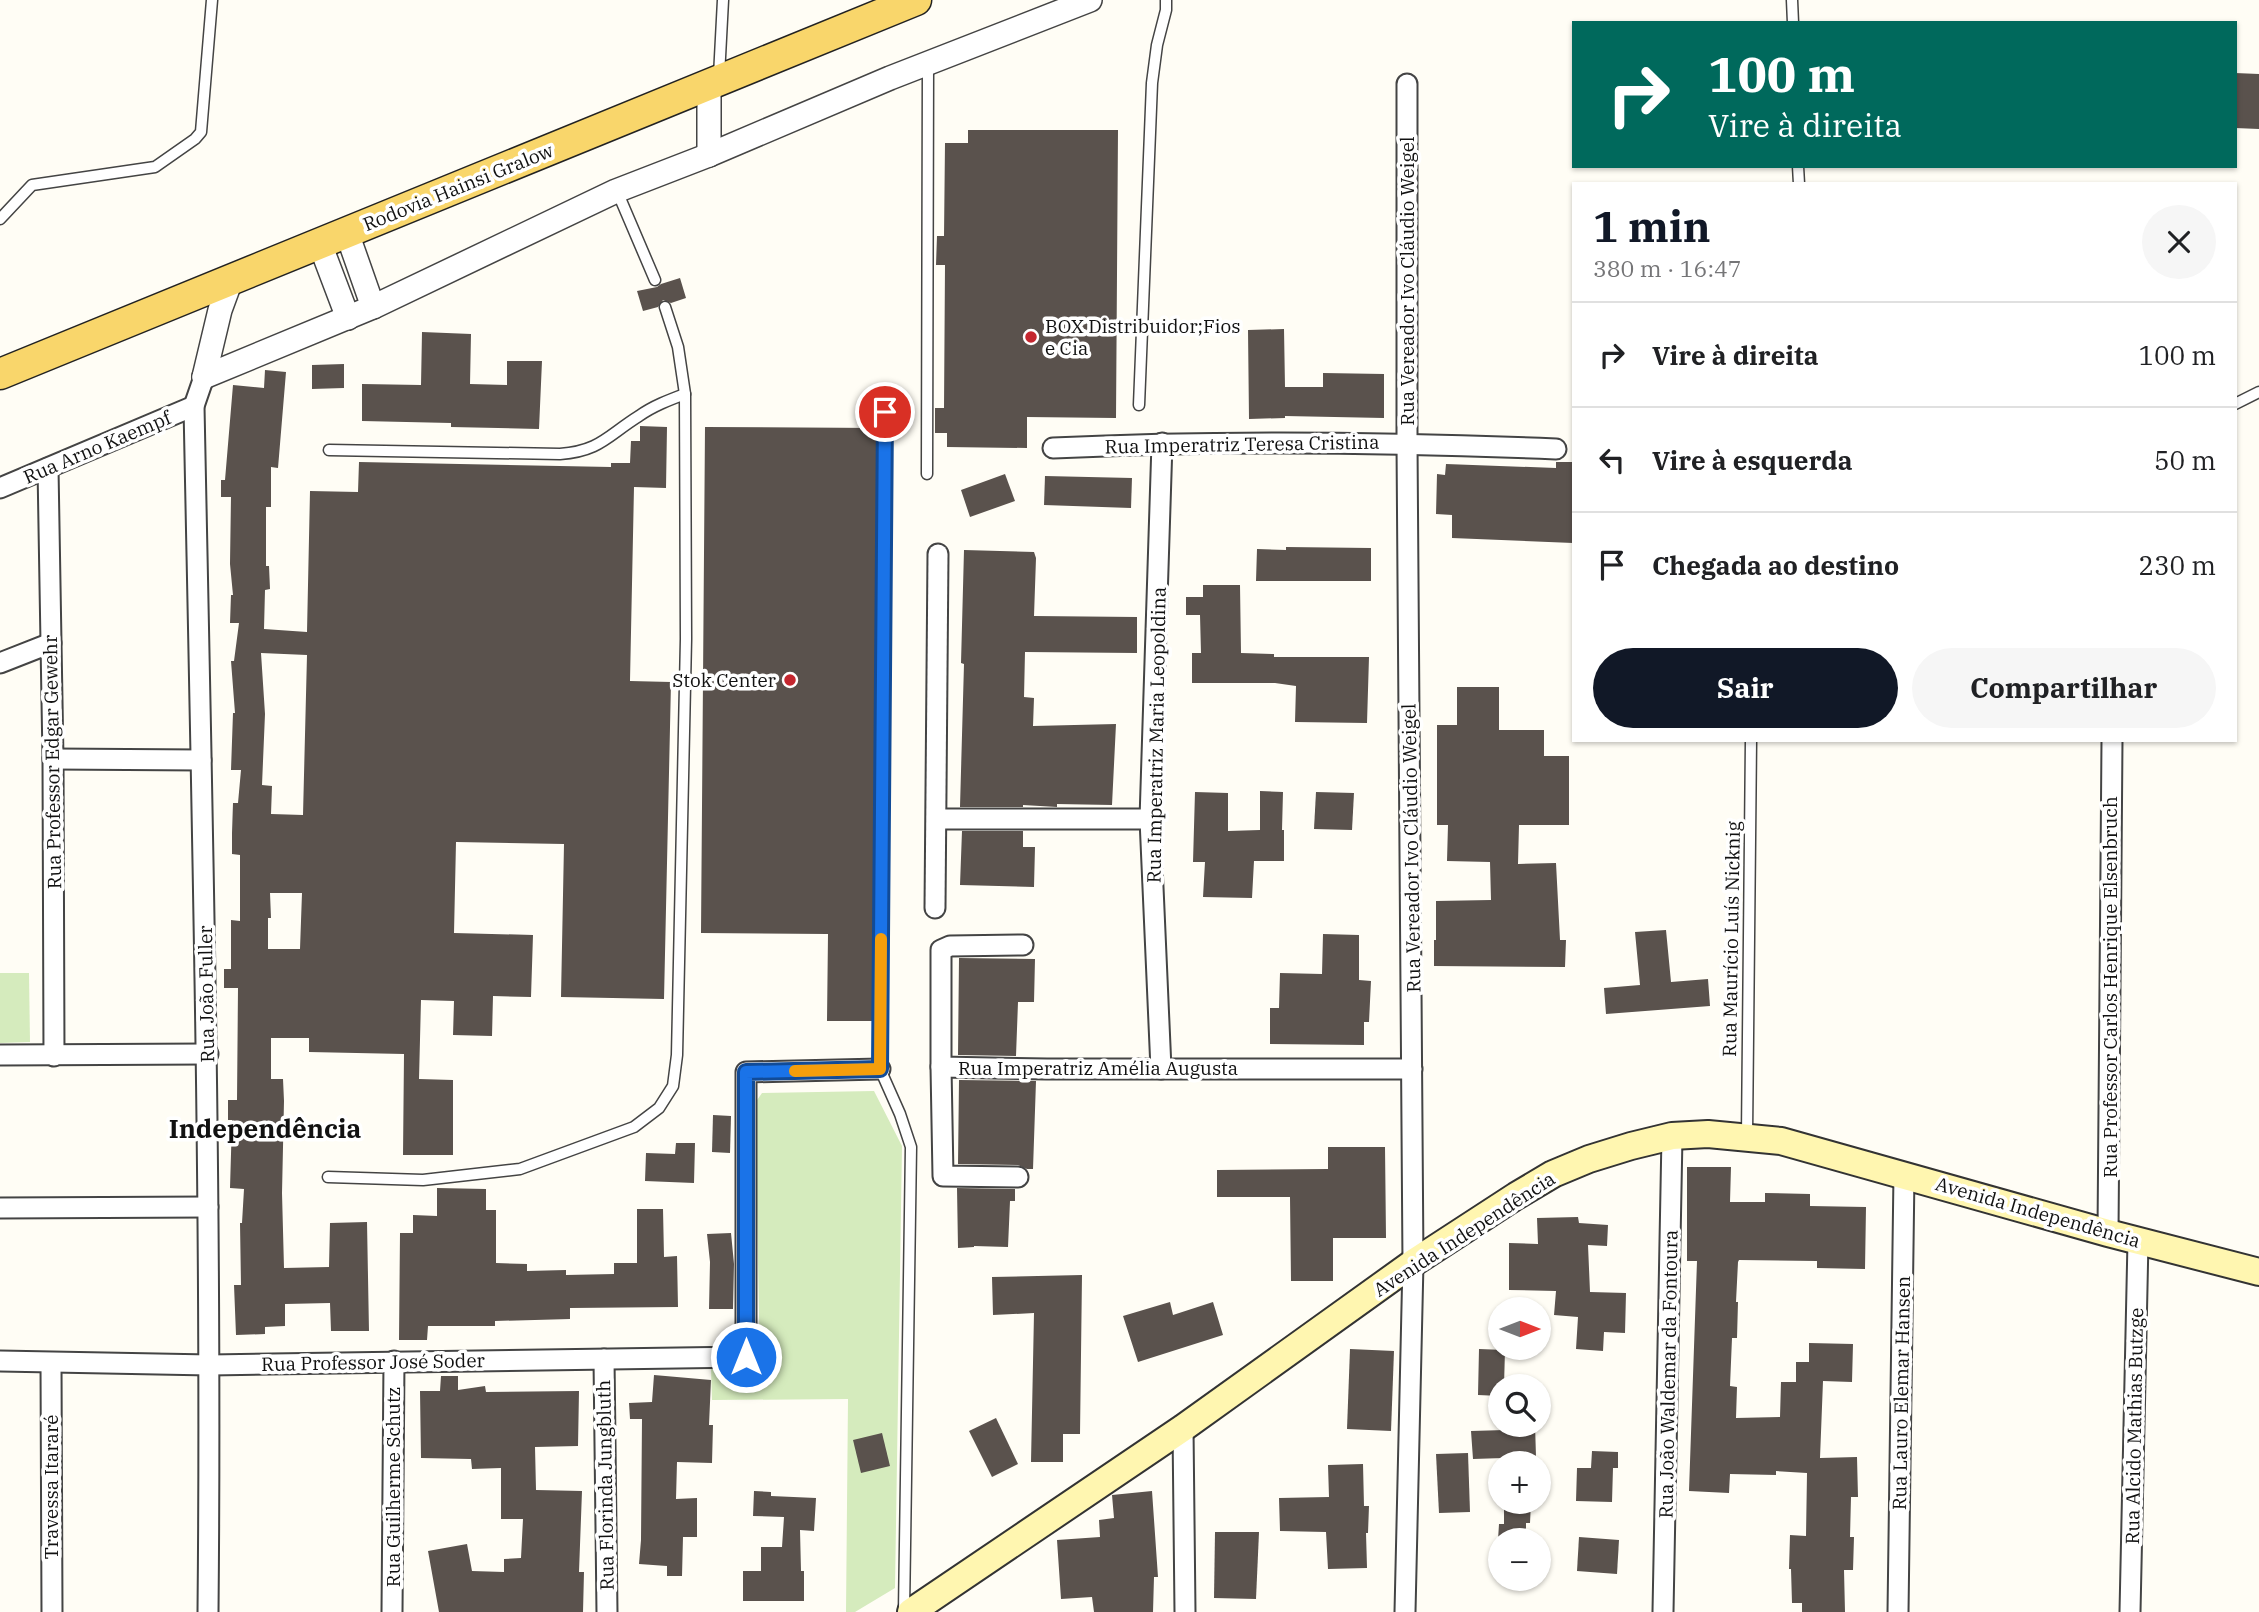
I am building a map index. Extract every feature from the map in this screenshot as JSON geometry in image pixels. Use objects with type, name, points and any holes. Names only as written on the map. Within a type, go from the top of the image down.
[{"type":"main road","name":"Rodovia Hainsi Gralow","points":[[0,374],[916,0]]},
{"type":"main road","name":"Avenida Independência","points":[[911,1612],[1183,1428],[1413,1263],[1516,1196],[1553,1174],[1589,1159],[1672,1136],[1708,1134],[1781,1141],[2108,1233],[2259,1272]]},
{"type":"street","points":[[204,377],[373,307],[617,191],[928,63],[1090,0]]},
{"type":"street","points":[[709,155],[714,82]]},
{"type":"street","name":"Rua Vereador Ivo Cláudio Weigel","points":[[1405,1612],[1413,1263],[1407,85]]},
{"type":"street","points":[[347,233],[373,307]]},
{"type":"street","points":[[320,244],[348,318]]},
{"type":"street","points":[[204,377],[220,310],[231,280]]},
{"type":"street","name":"Rua João Fuller","points":[[204,377],[194,406],[208,1054],[208,1612]]},
{"type":"street","name":"Rua Arno Kaempf","points":[[0,488],[194,406]]},
{"type":"street","name":"Rua Imperatriz Teresa Cristina","points":[[1053,448],[1162,443],[1407,443],[1556,449]]},
{"type":"street","name":"Rua Imperatriz Maria Leopoldina","points":[[1161,1069],[1150,819],[1162,443]]},
{"type":"street","name":"Rua Professor Edgar Gewehr","points":[[48,468],[54,1056]]},
{"type":"street","points":[[935,908],[938,554]]},
{"type":"street","points":[[0,663],[51,643]]},
{"type":"street","name":"Rua Professor Carlos Henrique Elsenbruch","points":[[2108,1233],[2112,742]]},
{"type":"street","points":[[53,759],[201,760]]},
{"type":"street","points":[[937,819],[1150,819]]},
{"type":"street","name":"Rua Imperatriz Amélia Augusta","points":[[1023,945],[950,946],[941,950],[941,1067],[1412,1069]]},
{"type":"street","points":[[0,1055],[208,1054]]},
{"type":"street","points":[[941,1067],[943,1177],[1018,1177]]},
{"type":"street","name":"Rua Professor José Soder","points":[[0,1362],[210,1365],[746,1357],[746,1072],[880,1069]]},
{"type":"street","name":"Rua João Waldemar da Fontoura","points":[[1663,1612],[1672,1136]]},
{"type":"street","name":"Rua Lauro Elemar Hansen","points":[[1898,1612],[1904,1174]]},
{"type":"street","points":[[0,1208],[208,1208]]},
{"type":"street","name":"Rua Alcido Mathias Butzge","points":[[2130,1612],[2138,1241]]},
{"type":"street","name":"Rua Florinda Jungbluth","points":[[604,1359],[607,1612]]},
{"type":"street","name":"Rua Guilherme Schutz","points":[[392,1612],[394,1361]]},
{"type":"street","name":"Travessa Itararé","points":[[51,1363],[52,1612]]},
{"type":"street","points":[[1183,1428],[1185,1612]]},
{"type":"lane","points":[[0,219],[32,185],[155,167],[195,139],[201,132],[212,0]]},
{"type":"lane","points":[[714,82],[723,0]]},
{"type":"lane","points":[[1139,405],[1152,83],[1166,0]]},
{"type":"lane","points":[[1792,0],[1793,21]]},
{"type":"lane","points":[[927,474],[928,63]]},
{"type":"lane","points":[[617,191],[655,280]]},
{"type":"lane","points":[[328,1177],[423,1180],[520,1169],[634,1127],[659,1108],[673,1086],[677,1055],[686,639],[685,394],[678,347],[666,307]]},
{"type":"lane","points":[[2237,403],[2259,391]]},
{"type":"lane","points":[[329,450],[577,453],[597,446],[650,409],[685,394]]},
{"type":"lane","points":[[885,412],[880,1069],[911,1147],[904,1612]]},
{"type":"lane","name":"Rua Maurício Luís Nicknig","points":[[1747,1138],[1751,742]]},
{"type":"green space","points":[[0,973],[29,973],[30,1042],[0,1043]]},
{"type":"green space","points":[[874,1091],[902,1146],[895,1588],[855,1612],[846,1612],[848,1399],[712,1400],[711,1369],[760,1367],[755,1103],[762,1093]]},
{"type":"building","points":[[2237,73],[2259,74],[2259,129],[2237,128]]},
{"type":"building","name":"BOX Distribuidor;Fios e Cia","points":[[968,130],[1118,130],[1116,418],[1027,417],[1027,448],[947,447],[947,433],[935,433],[935,408],[944,408],[945,265],[936,265],[937,236],[944,236],[945,143],[968,143]]},
{"type":"building","points":[[680,278],[686,298],[671,303],[663,300],[658,307],[643,311],[637,291]]},
{"type":"building","points":[[1284,329],[1285,387],[1323,387],[1323,373],[1384,374],[1384,418],[1285,416],[1249,419],[1248,330]]},
{"type":"building","points":[[422,332],[471,334],[470,384],[507,385],[507,361],[542,361],[539,429],[362,421],[362,384],[421,385]]},
{"type":"building","points":[[344,364],[344,388],[312,389],[312,365]]},
{"type":"building","points":[[265,370],[286,372],[278,468],[271,467],[271,507],[266,507],[266,566],[269,566],[270,589],[265,590],[264,629],[307,632],[310,491],[358,492],[359,462],[611,467],[611,463],[630,463],[631,441],[640,441],[640,426],[667,427],[666,488],[634,487],[630,681],[671,682],[664,999],[561,997],[564,844],[456,842],[454,933],[533,935],[531,997],[493,996],[492,1036],[453,1035],[454,1001],[421,1000],[419,1079],[453,1080],[453,1155],[403,1155],[404,1054],[309,1052],[309,1038],[271,1038],[271,1079],[283,1079],[284,1268],[329,1267],[330,1223],[367,1222],[369,1331],[331,1331],[330,1303],[285,1304],[285,1326],[265,1327],[265,1334],[236,1335],[234,1285],[241,1285],[240,1223],[244,1189],[230,1188],[232,1120],[228,1120],[228,1100],[237,1100],[238,988],[224,988],[224,969],[231,969],[231,920],[240,921],[240,855],[232,854],[232,833],[233,803],[238,803],[241,770],[231,770],[235,713],[231,661],[234,661],[239,623],[230,623],[233,595],[230,564],[231,497],[221,497],[221,480],[225,480],[233,385],[264,388]],"holes":[[[261,653],[307,655],[303,815],[271,814],[272,786],[262,785],[265,714]],[[270,893],[302,893],[300,949],[268,949]]]},
{"type":"building","name":"Stok Center","points":[[705,427],[877,428],[873,1021],[827,1021],[828,934],[701,933]]},
{"type":"building","points":[[1556,462],[1572,462],[1572,543],[1452,538],[1452,515],[1436,514],[1437,474],[1445,475],[1446,464],[1556,468]]},
{"type":"building","points":[[1005,474],[1015,501],[970,517],[961,490]]},
{"type":"building","points":[[1045,476],[1132,478],[1131,508],[1044,505]]},
{"type":"building","points":[[1286,547],[1371,548],[1371,581],[1256,581],[1257,549],[1286,550]]},
{"type":"building","points":[[964,550],[1034,552],[1034,616],[1137,617],[1137,653],[1025,652],[1024,697],[1034,698],[1033,726],[1116,724],[1112,805],[960,807]]},
{"type":"building","points":[[1203,585],[1240,585],[1241,653],[1274,654],[1274,657],[1369,657],[1367,723],[1295,722],[1296,686],[1275,683],[1192,683],[1192,653],[1201,653],[1200,615],[1186,615],[1186,597],[1203,597]]},
{"type":"building","points":[[1457,687],[1499,687],[1499,730],[1544,730],[1544,756],[1569,756],[1569,825],[1519,825],[1518,864],[1556,863],[1560,940],[1566,940],[1565,967],[1434,966],[1436,901],[1491,900],[1490,862],[1447,861],[1448,825],[1437,825],[1437,725],[1457,725]]},
{"type":"building","points":[[1260,791],[1283,792],[1284,861],[1254,861],[1252,898],[1203,897],[1205,862],[1193,862],[1195,792],[1228,793],[1228,831],[1260,830]]},
{"type":"building","points":[[1316,792],[1354,793],[1352,830],[1314,829]]},
{"type":"building","points":[[962,831],[1023,831],[1023,847],[1035,847],[1034,887],[960,885]]},
{"type":"building","points":[[1666,930],[1671,982],[1708,979],[1710,1006],[1606,1014],[1604,988],[1640,985],[1635,932]]},
{"type":"building","points":[[1323,934],[1359,935],[1359,980],[1371,981],[1369,1022],[1364,1022],[1364,1045],[1270,1044],[1270,1008],[1279,1008],[1280,973],[1322,974]]},
{"type":"building","points":[[959,958],[1035,959],[1034,1002],[1018,1002],[1016,1056],[958,1055]]},
{"type":"building","points":[[959,1080],[1036,1081],[1033,1169],[1018,1165],[958,1164]]},
{"type":"building","points":[[713,1115],[731,1116],[730,1153],[712,1152]]},
{"type":"building","points":[[676,1143],[695,1143],[694,1183],[645,1181],[646,1153],[675,1154]]},
{"type":"building","points":[[1328,1147],[1385,1147],[1386,1238],[1333,1238],[1333,1281],[1291,1281],[1290,1197],[1217,1197],[1217,1170],[1328,1169]]},
{"type":"building","points":[[1687,1167],[1731,1167],[1730,1202],[1765,1202],[1765,1193],[1810,1194],[1810,1206],[1866,1207],[1865,1269],[1817,1268],[1817,1261],[1739,1260],[1737,1338],[1732,1338],[1730,1386],[1737,1387],[1736,1418],[1780,1417],[1781,1382],[1796,1382],[1796,1362],[1809,1362],[1809,1343],[1853,1344],[1852,1382],[1823,1381],[1820,1458],[1857,1457],[1858,1497],[1851,1497],[1853,1570],[1844,1570],[1845,1612],[1802,1612],[1802,1603],[1792,1603],[1790,1535],[1806,1536],[1807,1473],[1776,1471],[1776,1475],[1730,1474],[1729,1493],[1689,1491],[1697,1261],[1687,1261]]},
{"type":"building","points":[[437,1188],[486,1189],[486,1210],[496,1210],[496,1263],[527,1264],[527,1271],[566,1270],[566,1275],[614,1274],[614,1263],[637,1263],[637,1209],[663,1209],[664,1257],[677,1256],[678,1307],[570,1308],[570,1319],[495,1321],[495,1326],[428,1326],[427,1340],[399,1340],[400,1233],[413,1233],[413,1215],[437,1216]]},
{"type":"building","points":[[957,1188],[1015,1189],[1015,1201],[1010,1201],[1008,1247],[958,1248]]},
{"type":"building","points":[[1578,1217],[1579,1223],[1608,1225],[1607,1246],[1588,1245],[1590,1292],[1626,1293],[1625,1333],[1604,1332],[1603,1351],[1576,1349],[1578,1317],[1554,1315],[1556,1291],[1509,1290],[1509,1243],[1538,1244],[1537,1218]]},
{"type":"building","points":[[731,1233],[734,1264],[733,1309],[709,1309],[710,1262],[707,1234]]},
{"type":"building","points":[[1082,1275],[1080,1434],[1063,1434],[1063,1462],[1031,1462],[1034,1313],[993,1315],[992,1277]]},
{"type":"building","points":[[1170,1302],[1173,1315],[1213,1302],[1223,1335],[1138,1362],[1123,1316]]},
{"type":"building","points":[[1350,1349],[1394,1351],[1391,1431],[1347,1429]]},
{"type":"building","points":[[1479,1349],[1488,1349],[1488,1360],[1505,1360],[1504,1374],[1488,1374],[1488,1395],[1478,1395]]},
{"type":"building","points":[[654,1375],[711,1380],[709,1425],[713,1425],[712,1463],[677,1462],[676,1499],[697,1498],[697,1537],[683,1537],[682,1576],[667,1576],[667,1566],[639,1564],[642,1419],[630,1419],[629,1403],[652,1402]]},
{"type":"building","points":[[441,1376],[458,1376],[458,1390],[485,1386],[486,1392],[579,1391],[578,1446],[535,1447],[536,1490],[582,1491],[579,1572],[584,1572],[583,1612],[439,1612],[428,1551],[467,1544],[472,1571],[504,1572],[504,1559],[521,1558],[523,1519],[501,1519],[501,1468],[472,1469],[471,1459],[421,1458],[420,1391],[440,1391]]},
{"type":"building","points":[[996,1418],[1018,1464],[992,1477],[969,1431]]},
{"type":"building","points":[[1488,1430],[1488,1437],[1535,1437],[1536,1451],[1488,1451],[1488,1459],[1473,1459],[1471,1431]]},
{"type":"building","points":[[882,1433],[890,1466],[861,1473],[853,1440]]},
{"type":"building","points":[[1592,1451],[1618,1452],[1618,1468],[1613,1468],[1612,1502],[1576,1501],[1577,1468],[1591,1468]]},
{"type":"building","points":[[1468,1453],[1470,1512],[1439,1513],[1436,1454]]},
{"type":"building","points":[[1363,1464],[1364,1506],[1369,1506],[1366,1533],[1367,1568],[1328,1569],[1326,1532],[1280,1531],[1279,1498],[1329,1497],[1328,1465]]},
{"type":"building","points":[[754,1491],[771,1492],[771,1496],[816,1498],[814,1531],[800,1530],[804,1601],[743,1601],[743,1571],[761,1571],[761,1547],[782,1547],[784,1517],[753,1516]]},
{"type":"building","points":[[1152,1491],[1158,1577],[1154,1577],[1153,1612],[1094,1612],[1092,1597],[1061,1599],[1057,1540],[1100,1537],[1099,1520],[1114,1518],[1112,1495]]},
{"type":"building","points":[[1504,1514],[1530,1514],[1530,1523],[1526,1523],[1526,1528],[1499,1528],[1499,1524],[1504,1524]]},
{"type":"building","points":[[1215,1532],[1259,1532],[1256,1599],[1214,1598]]},
{"type":"building","points":[[1579,1537],[1619,1540],[1617,1574],[1577,1571]]},
{"type":"slow traffic","points":[[795,1071],[880,1069],[881,939]]},
{"type":"place","name":"BOX Distribuidor;Fios e Cia","points":[[1031,337]]},
{"type":"place","name":"Stok Center","points":[[790,680]]},
{"type":"district","name":"Independência","points":[[265,1128]]},
{"type":"route","points":[[746,1357],[746,1072],[880,1069],[885,412]]}]
